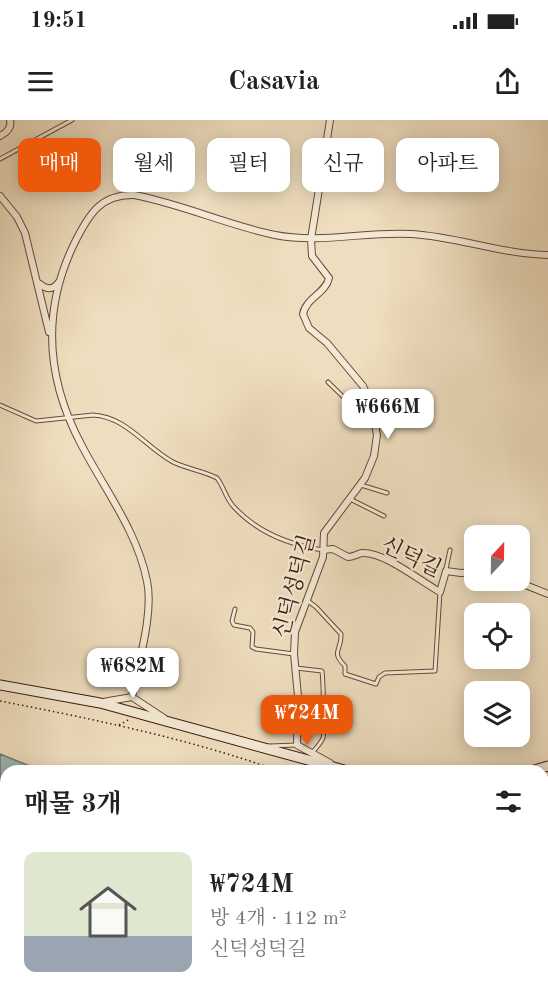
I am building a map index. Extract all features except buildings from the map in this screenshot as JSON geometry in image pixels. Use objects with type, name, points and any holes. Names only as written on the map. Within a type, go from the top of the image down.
[{"type":"street","points":[[0,136],[7,131],[10,120]]},
{"type":"street","name":"신덕성덕길","points":[[297,745],[298,696],[294,632],[321,562],[324,533],[361,485],[374,456],[377,435],[374,415],[363,386],[327,343],[313,333],[305,321],[304,309],[327,284],[328,278],[312,256],[311,239],[330,120]]},
{"type":"street","points":[[132,697],[148,607],[148,583],[140,555],[128,528],[81,445],[70,418],[52,359],[51,344],[53,310],[59,282],[72,247],[101,203],[115,196],[134,195],[260,231],[311,239],[410,234],[447,238],[519,253],[548,255]]},
{"type":"street","points":[[0,196],[17,217],[26,233],[51,344]]},
{"type":"street","points":[[39,284],[47,289],[55,287],[59,282]]},
{"type":"street","name":"신덕길","points":[[323,550],[333,549],[348,557],[361,553],[374,555],[392,563],[440,592],[446,571],[464,573]]},
{"type":"street","points":[[530,587],[548,594]]},
{"type":"street","points":[[0,685],[100,703],[326,765]]},
{"type":"street","points":[[100,703],[132,697],[170,722]]},
{"type":"street","points":[[297,745],[335,765]]},
{"type":"lane","points":[[0,159],[72,120]]},
{"type":"lane","points":[[328,382],[352,404],[374,415]]},
{"type":"lane","points":[[0,405],[36,420],[100,416],[126,426],[153,449],[172,461],[217,478],[232,506],[265,531],[295,545],[323,550]]},
{"type":"lane","points":[[361,485],[387,493]]},
{"type":"lane","points":[[350,499],[384,516]]},
{"type":"lane","points":[[446,571],[450,550]]},
{"type":"lane","points":[[306,600],[342,634],[337,657],[338,661],[345,666],[345,674],[376,684],[379,677],[385,673],[435,671],[440,592]]},
{"type":"lane","points":[[234,609],[232,621],[234,625],[250,628],[253,632],[252,646],[256,649],[294,654]]},
{"type":"lane","points":[[295,668],[322,671],[322,708],[325,731],[322,741],[312,753]]},
{"type":"lane","points":[[258,746],[297,745]]},
{"type":"path","points":[[0,701],[117,725],[263,765]]},
{"type":"path","points":[[117,725],[140,715]]},
{"type":"water","points":[[0,754],[27,765],[0,765]]}]
